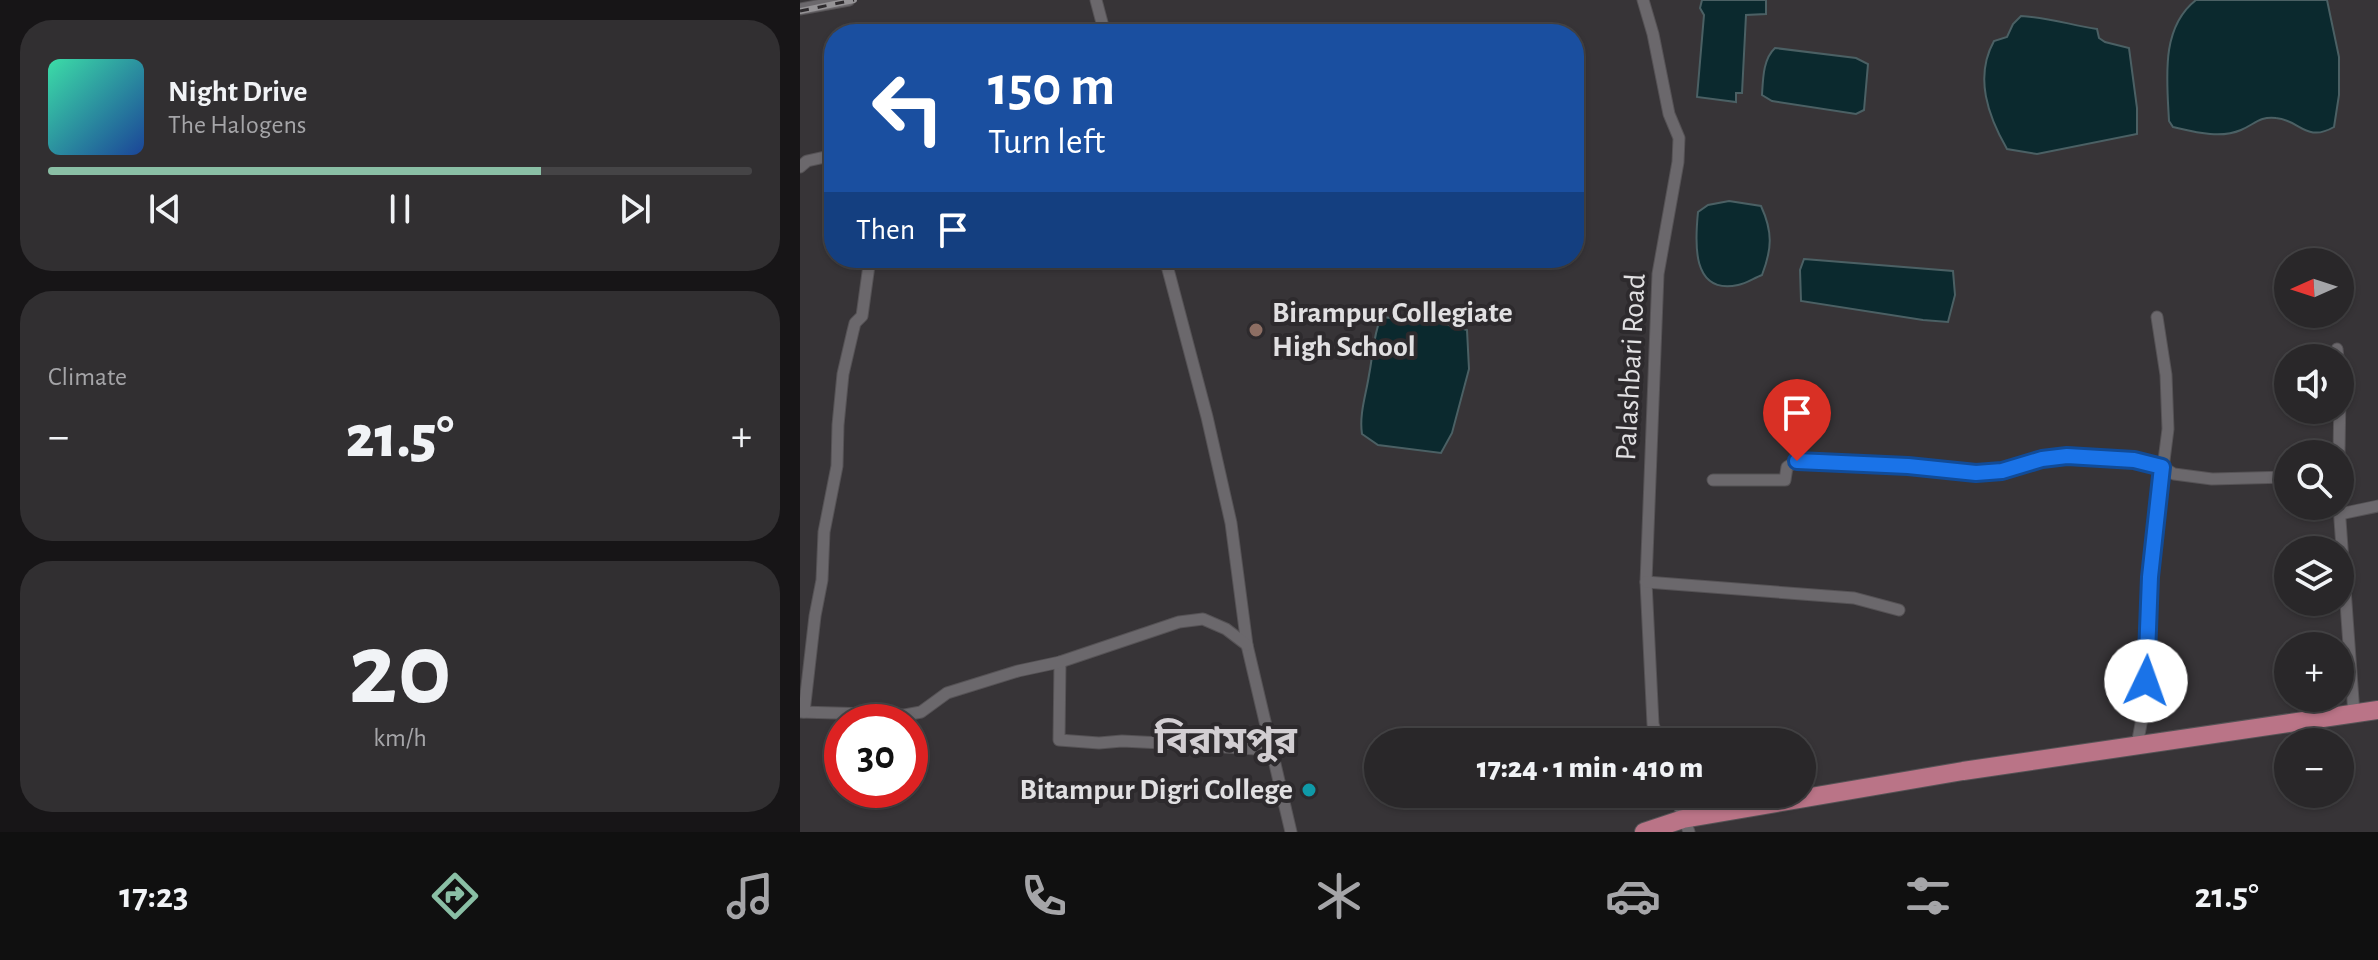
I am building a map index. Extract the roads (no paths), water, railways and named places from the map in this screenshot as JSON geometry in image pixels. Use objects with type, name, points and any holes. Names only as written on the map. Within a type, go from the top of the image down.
[{"type":"main road","points":[[1644,832],[1963,771],[2378,710]]},
{"type":"street","points":[[800,9],[849,0]]},
{"type":"street","points":[[1096,0],[1102,24]]},
{"type":"street","name":"Palashbari Road","points":[[1643,0],[1669,114],[1679,138],[1678,162],[1658,274],[1646,582],[1654,728]]},
{"type":"street","points":[[800,167],[807,161],[824,157]]},
{"type":"street","points":[[869,268],[862,316],[855,323],[843,374],[837,466],[824,532],[822,580],[802,712],[905,715],[921,712],[947,693],[1018,671],[1060,662],[1179,622],[1203,619],[1226,629],[1247,645]]},
{"type":"street","points":[[1168,268],[1231,523],[1247,645],[1291,832]]},
{"type":"street","points":[[2137,745],[2144,708],[2150,577],[2168,429],[2168,403],[2157,317]]},
{"type":"street","points":[[1713,480],[1785,480],[1787,467],[1797,461],[1908,466],[1976,473],[2002,471],[2042,459],[2067,456],[2134,460],[2162,467],[2174,474],[2212,479],[2274,477]]},
{"type":"street","points":[[2354,509],[2378,506]]},
{"type":"street","points":[[2341,520],[2354,714]]},
{"type":"street","points":[[1646,582],[1854,598],[1899,610]]},
{"type":"street","points":[[1060,662],[1059,740],[1272,750]]},
{"type":"water","points":[[1702,0],[1766,0],[1766,14],[1746,15],[1742,93],[1736,93],[1736,102],[1697,97],[1704,15],[1700,8]]},
{"type":"water","points":[[2196,0],[2327,0],[2339,57],[2339,95],[2334,127],[2316,133],[2284,120],[2270,118],[2225,134],[2207,134],[2173,127],[2169,121],[2168,56],[2176,25]]},
{"type":"water","points":[[2021,16],[2097,29],[2099,38],[2105,42],[2129,48],[2137,108],[2137,134],[2037,154],[2007,149],[1989,110],[1985,68],[1994,41],[2007,37]]},
{"type":"water","points":[[1775,48],[1856,58],[1868,64],[1864,110],[1856,114],[1772,101],[1762,95],[1766,63]]},
{"type":"water","points":[[1729,201],[1761,206],[1768,224],[1769,249],[1762,275],[1741,284],[1723,286],[1712,282],[1699,264],[1697,224],[1698,212],[1708,205]]},
{"type":"water","points":[[1804,259],[1953,271],[1955,295],[1948,322],[1801,301],[1800,270]]},
{"type":"water","points":[[1381,317],[1441,323],[1467,330],[1469,369],[1452,433],[1441,453],[1378,445],[1362,434],[1363,404]]},
{"type":"railway","points":[[800,11],[854,0]]},
{"type":"place","name":"Birampur Collegiate High School","points":[[1256,330]]},
{"type":"place","name":"Bitampur Digri College","points":[[1309,790]]},
{"type":"district","name":"বিরামপুর","points":[[1226,742]]}]
